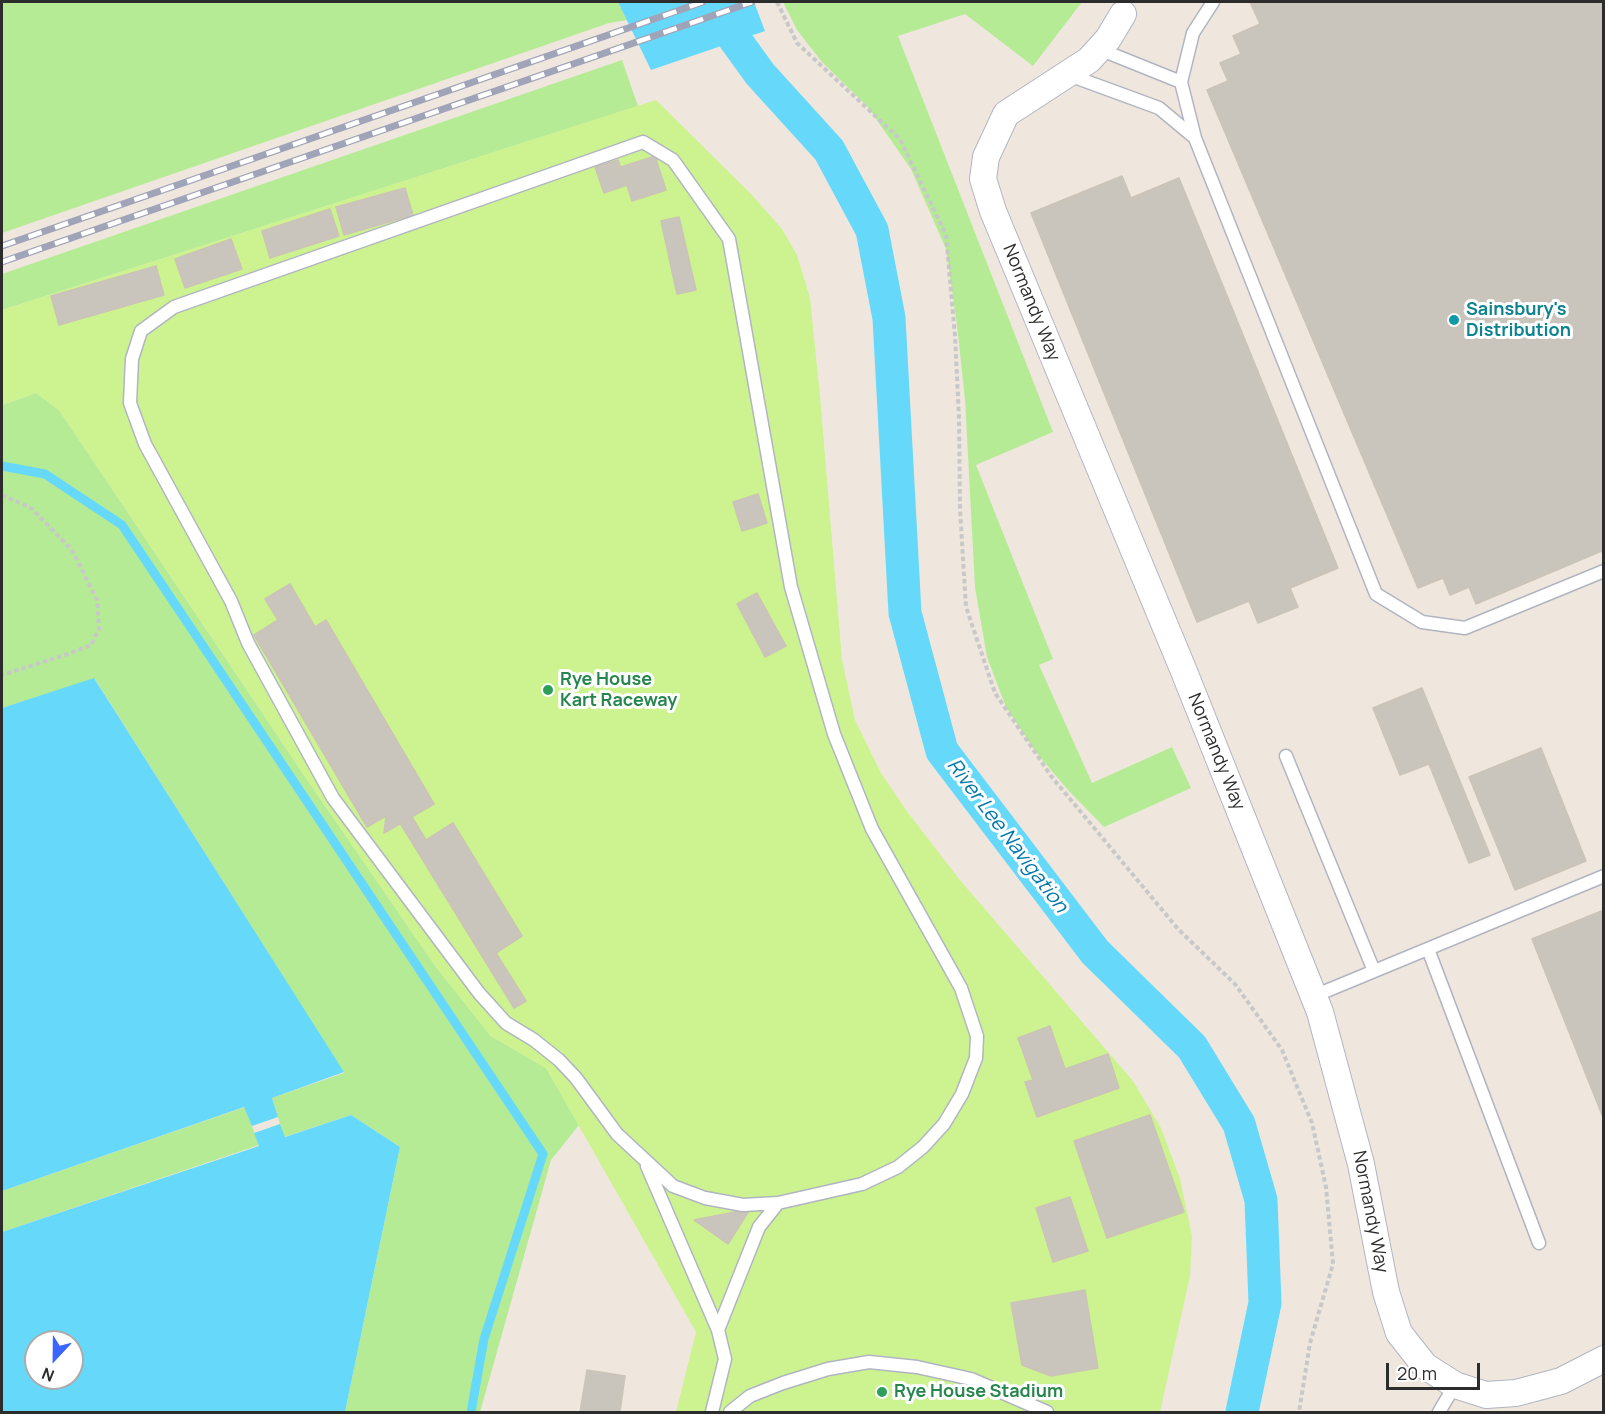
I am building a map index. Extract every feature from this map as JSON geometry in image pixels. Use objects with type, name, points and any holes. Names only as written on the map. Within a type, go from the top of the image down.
[{"type":"street","name":"Normandy Way","points":[[1128,8],[1108,39],[1089,60],[1006,114],[986,157],[983,179],[1008,248],[1179,660],[1314,996],[1347,1106],[1386,1292],[1399,1333],[1425,1366],[1455,1385],[1486,1395],[1516,1393],[1561,1381],[1604,1359]]},
{"type":"lane","points":[[1213,2],[1193,33],[1181,82],[1195,138],[1376,594],[1422,622],[1465,628],[1604,571]]},
{"type":"lane","points":[[1099,49],[1181,82]]},
{"type":"lane","points":[[1068,75],[1159,108],[1195,138]]},
{"type":"lane","points":[[643,142],[673,160],[729,239],[791,587],[834,734],[872,829],[961,988],[977,1036],[976,1058],[962,1094],[944,1124],[923,1147],[898,1167],[862,1184],[778,1203],[743,1205],[705,1198],[673,1186],[645,1162],[616,1134],[559,1060],[534,1040],[506,1023],[479,993],[333,798],[248,643],[231,601],[145,444],[130,404],[132,358],[141,331],[174,307],[643,142]]},
{"type":"lane","points":[[1286,756],[1374,971]]},
{"type":"lane","points":[[1314,996],[1604,876]]},
{"type":"lane","points":[[1428,949],[1539,1243]]},
{"type":"lane","points":[[645,1162],[718,1330],[725,1359],[712,1413]]},
{"type":"lane","points":[[718,1330],[759,1227],[778,1203]]},
{"type":"lane","points":[[730,1413],[750,1396],[783,1383],[828,1370],[869,1362],[917,1367],[971,1379],[1047,1413]]},
{"type":"lane","points":[[1439,1413],[1455,1385]]},
{"type":"path","points":[[777,2],[797,43],[900,139],[946,235],[955,336],[960,509],[966,607],[995,693],[1051,776],[1178,929],[1235,984],[1282,1050],[1312,1123],[1326,1187],[1333,1264],[1310,1343],[1299,1413]]},
{"type":"path","points":[[2,495],[31,508],[72,550],[97,600],[99,629],[91,645],[2,675]]},
{"type":"green space","points":[[2,2],[618,2],[627,20],[609,23],[2,233]]},
{"type":"green space","points":[[783,2],[1082,2],[1033,66],[965,14],[898,36],[1053,432],[976,465],[1053,659],[1039,665],[1092,783],[1172,747],[1191,788],[1104,827],[1035,751],[1006,707],[987,657],[975,587],[965,399],[946,249],[911,169],[867,106],[822,62],[797,30]]},
{"type":"green space","points":[[622,60],[638,106],[2,310],[2,274]]},
{"type":"green space","name":"Rye House Kart Raceway","points":[[656,100],[751,194],[782,229],[797,255],[810,298],[842,660],[855,720],[881,773],[959,879],[1133,1081],[1161,1128],[1180,1179],[1192,1236],[1190,1276],[1160,1412],[676,1412],[696,1332],[546,1068],[491,1036],[436,967],[59,410],[36,393],[2,405],[2,310]]},
{"type":"green space","points":[[36,393],[59,410],[436,967],[491,1036],[546,1068],[579,1125],[551,1160],[480,1412],[345,1412],[400,1147],[351,1115],[284,1137],[272,1098],[344,1073],[95,679],[2,708],[2,405]]},
{"type":"green space","points":[[245,1107],[259,1145],[2,1232],[2,1191]]},
{"type":"water","points":[[618,2],[754,2],[765,31],[651,70]]},
{"type":"water","points":[[94,678],[344,1072],[272,1098],[278,1117],[252,1126],[244,1107],[2,1191],[2,708]]},
{"type":"water","points":[[351,1115],[400,1147],[345,1412],[2,1412],[2,1232],[259,1146],[254,1133],[280,1124],[285,1137]]},
{"type":"building","name":"Sainsbury's Distribution","points":[[1250,2],[1604,2],[1604,550],[1476,604],[1469,587],[1450,595],[1443,578],[1418,588],[1207,90],[1228,81],[1220,63],[1241,54],[1233,36],[1260,24]]},
{"type":"building","points":[[655,156],[666,190],[632,201],[621,167]]},
{"type":"building","points":[[618,160],[627,185],[604,193],[595,167]]},
{"type":"building","points":[[1122,176],[1131,198],[1179,178],[1338,568],[1290,588],[1298,607],[1258,623],[1249,601],[1197,622],[1031,213]]},
{"type":"building","points":[[405,188],[413,215],[344,235],[336,207]]},
{"type":"building","points":[[330,209],[339,236],[270,258],[262,231]]},
{"type":"building","points":[[679,217],[696,290],[677,294],[661,221]]},
{"type":"building","points":[[231,239],[242,269],[185,288],[175,259]]},
{"type":"building","points":[[156,266],[164,295],[59,325],[51,296]]},
{"type":"building","points":[[758,494],[767,523],[742,531],[733,502]]},
{"type":"building","points":[[290,584],[315,627],[326,620],[434,804],[384,833],[386,816],[367,827],[254,635],[278,620],[265,599]]},
{"type":"building","points":[[757,593],[786,646],[765,657],[737,604]]},
{"type":"building","points":[[1422,688],[1490,855],[1469,863],[1429,764],[1400,775],[1373,708]]},
{"type":"building","points":[[1541,748],[1586,861],[1515,890],[1469,777]]},
{"type":"building","points":[[412,817],[426,840],[453,823],[522,936],[496,953],[526,1001],[514,1008],[400,823]]},
{"type":"building","points":[[1604,910],[1604,1120],[1532,939]]},
{"type":"building","points":[[1050,1026],[1065,1069],[1108,1054],[1119,1088],[1037,1117],[1025,1082],[1033,1080],[1018,1038]]},
{"type":"building","points":[[1150,1115],[1184,1212],[1107,1238],[1074,1141]]},
{"type":"building","points":[[1070,1197],[1088,1251],[1053,1262],[1036,1208]]},
{"type":"building","points":[[750,1209],[728,1244],[694,1220]]},
{"type":"building","points":[[1085,1290],[1098,1368],[1051,1376],[1022,1365],[1011,1303]]},
{"type":"building","points":[[587,1370],[625,1376],[620,1412],[580,1412]]},
{"type":"waterway","name":"River Lee Navigation","points":[[708,2],[760,74],[829,150],[872,230],[889,318],[905,613],[942,751],[1095,952],[1192,1047],[1239,1124],[1261,1200],[1265,1303],[1242,1412]]},
{"type":"waterway","points":[[2,466],[45,474],[122,525],[543,1154],[484,1339],[471,1412]]},
{"type":"railway","points":[[2,246],[703,2]]},
{"type":"railway","points":[[2,262],[752,2]]},
{"type":"place","name":"Sainsbury's Distribution","points":[[1454,320]]},
{"type":"place","name":"Rye House Kart Raceway","points":[[548,690]]},
{"type":"place","name":"Rye House Stadium","points":[[882,1392]]}]
